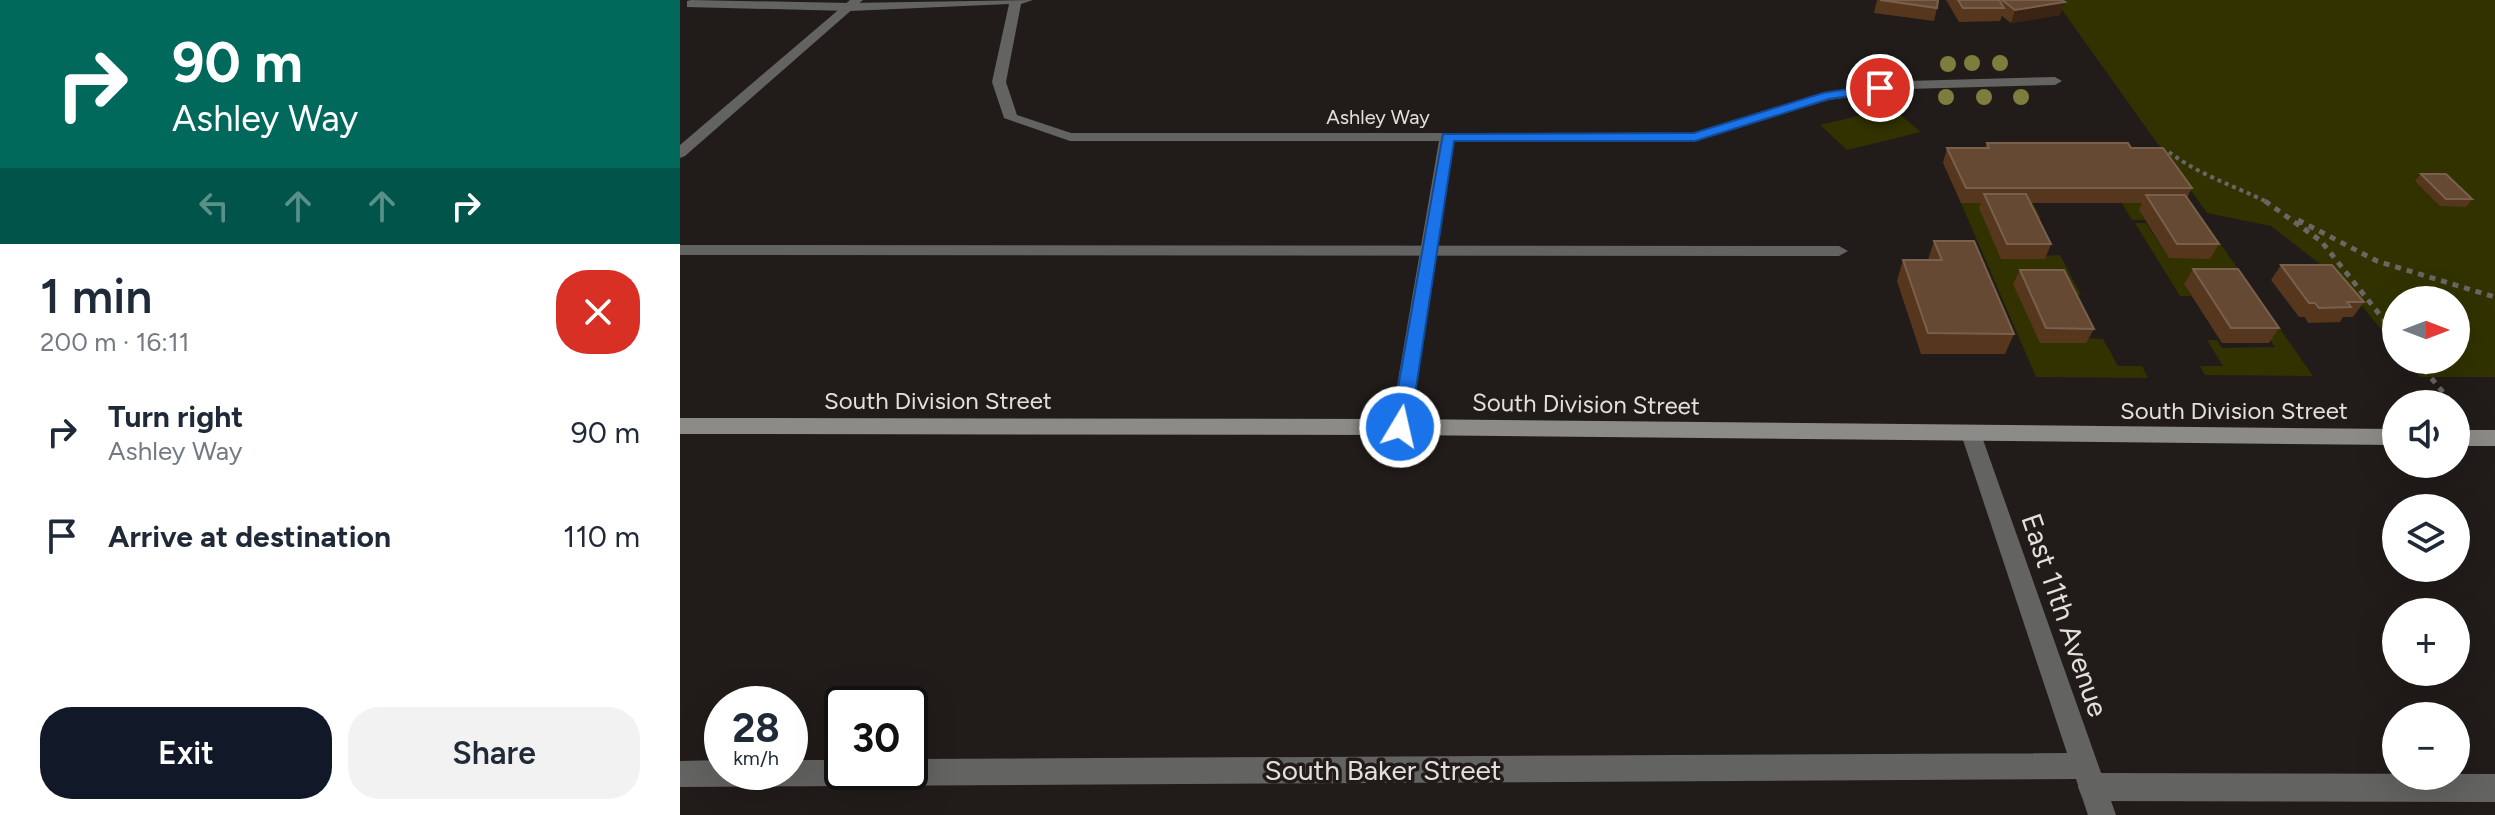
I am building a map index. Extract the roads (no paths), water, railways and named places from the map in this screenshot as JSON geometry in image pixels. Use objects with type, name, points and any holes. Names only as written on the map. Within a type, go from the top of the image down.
[{"type":"main road","name":"South Division Street","points":[[680,426],[1400,427],[2382,437]]},
{"type":"main road","points":[[2470,438],[2495,438]]},
{"type":"street","points":[[689,6],[1019,1]]},
{"type":"street","name":"Ashley Way","points":[[1019,1],[999,82],[1011,118],[1070,137],[1695,137],[1827,96],[1907,85],[2055,81]]},
{"type":"street","points":[[680,153],[854,3]]},
{"type":"street","points":[[1400,427],[1447,137]]},
{"type":"street","points":[[680,250],[1839,251]]},
{"type":"street","name":"East 11th Avenue","points":[[1971,434],[2102,815]]},
{"type":"street","name":"South Baker Street","points":[[680,774],[2089,777],[2495,788]]}]
